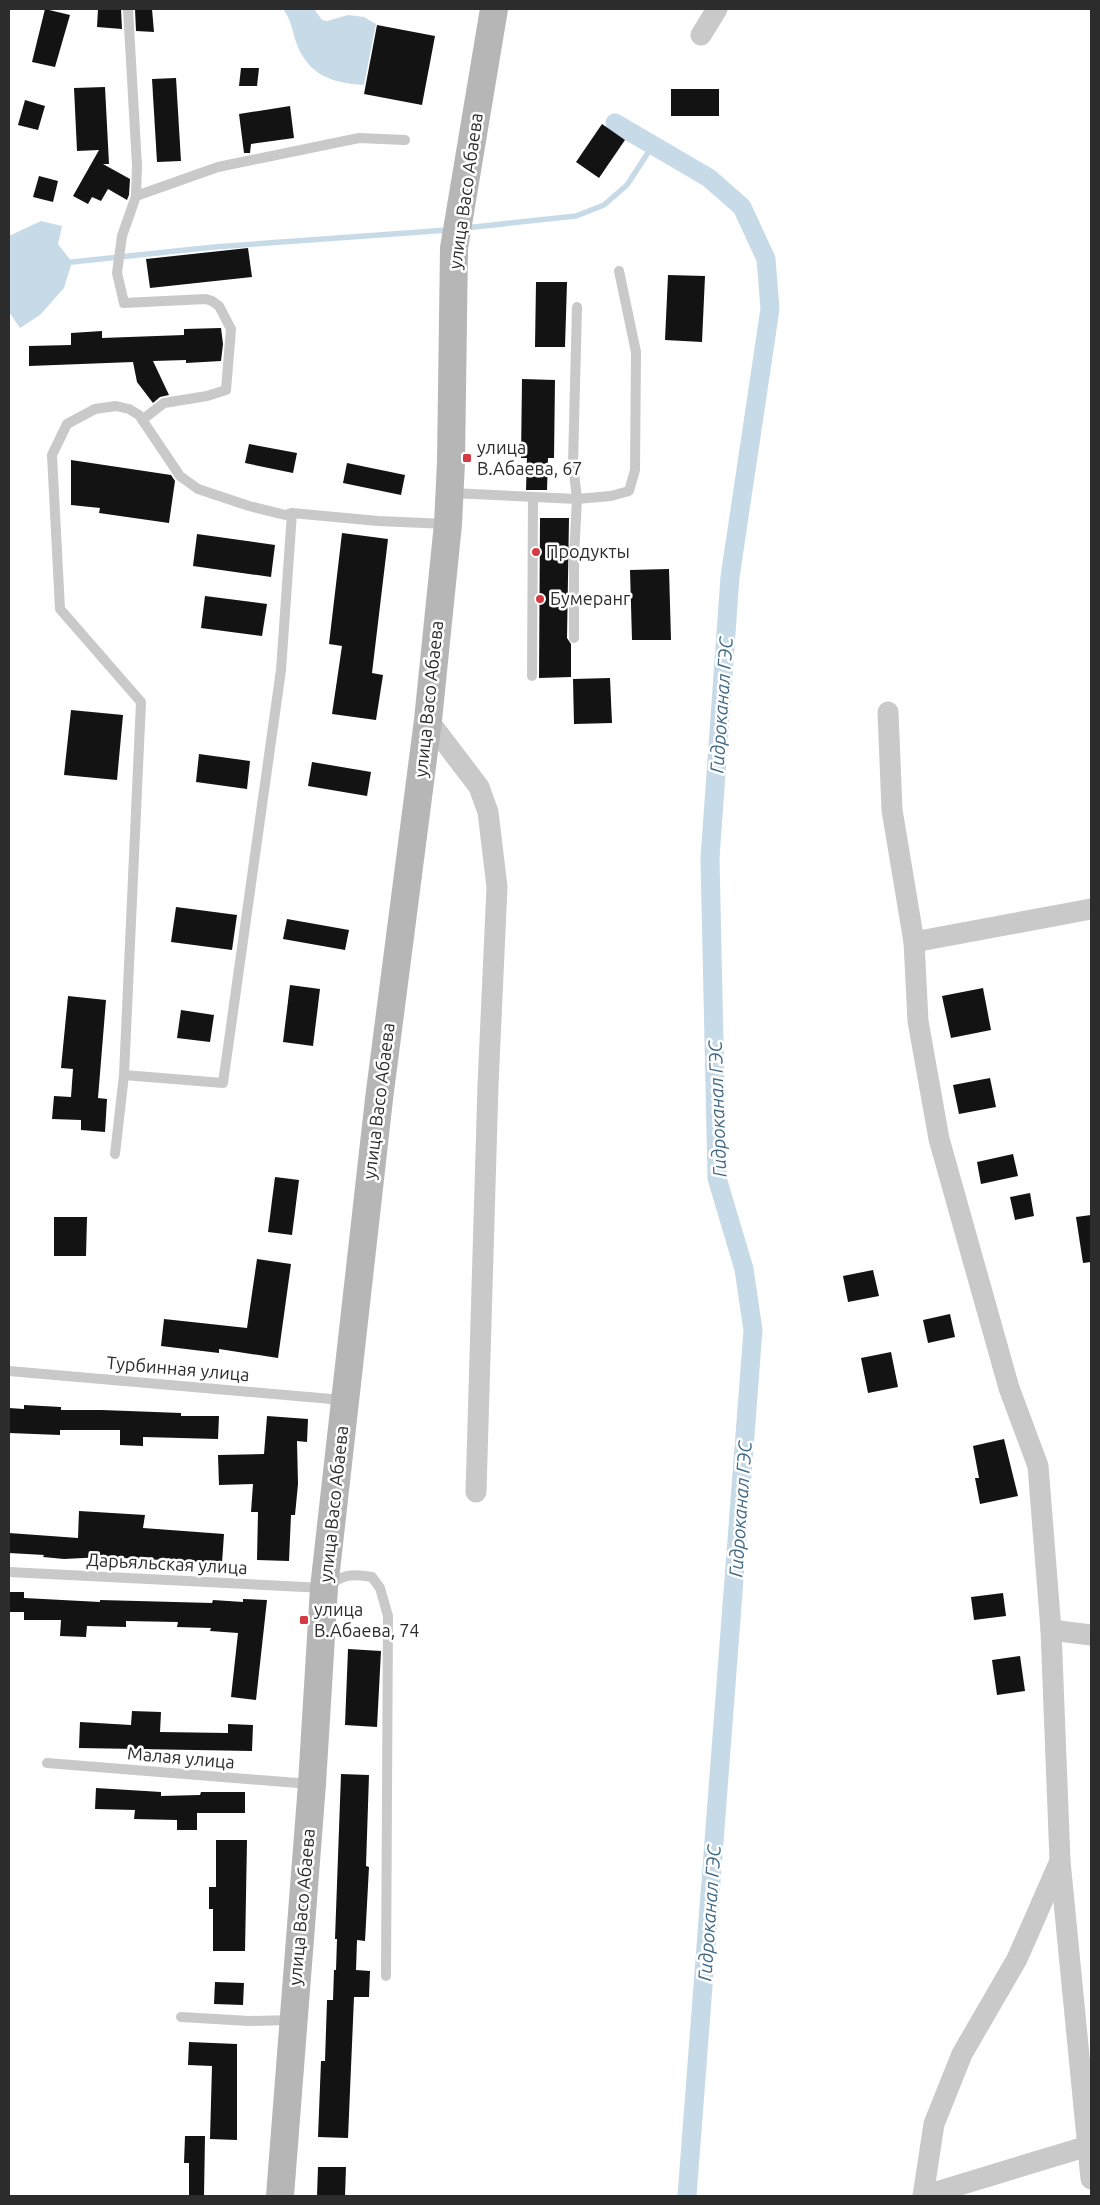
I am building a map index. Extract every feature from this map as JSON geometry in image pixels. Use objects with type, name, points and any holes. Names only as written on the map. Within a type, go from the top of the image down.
[{"type":"main road","name":"улица Васо Абаева","points":[[280,2196],[292,2020],[312,1784],[324,1588],[379,1099],[428,720],[448,524],[454,248],[494,9]]},
{"type":"street","points":[[701,35],[717,9]]},
{"type":"street","points":[[888,712],[892,810],[914,942],[918,1021],[939,1138],[1009,1388],[1038,1466],[1051,1630],[1060,1861],[1091,2179]]},
{"type":"street","points":[[428,720],[479,787],[488,812],[497,887],[488,1085],[476,1492]]},
{"type":"street","points":[[914,942],[1091,908]]},
{"type":"street","points":[[1051,1630],[1091,1635]]},
{"type":"street","points":[[1060,1861],[1017,1959],[962,2054],[934,2124],[923,2196],[1088,2146]]},
{"type":"lane","points":[[128,9],[137,166],[136,196],[122,236],[117,273],[124,303],[206,299],[219,306],[231,329],[226,390],[207,396],[164,403],[142,420]]},
{"type":"lane","points":[[136,196],[227,165],[359,138],[405,140]]},
{"type":"lane","points":[[450,492],[577,499],[611,496],[629,491],[635,470],[636,352],[619,271]]},
{"type":"lane","points":[[574,638],[574,557],[577,499],[572,464],[577,307]]},
{"type":"lane","points":[[115,1154],[124,1075],[140,702],[60,609],[52,455],[67,424],[95,409],[116,406],[129,409],[139,415],[180,476],[198,489],[249,506],[285,515],[448,524]]},
{"type":"lane","points":[[532,676],[533,497]]},
{"type":"lane","points":[[124,1075],[223,1083],[281,670],[292,514]]},
{"type":"lane","name":"Турбинная улица","points":[[9,1371],[331,1399],[346,1398]]},
{"type":"lane","name":"Дарьяльская улица","points":[[9,1572],[324,1588]]},
{"type":"lane","points":[[324,1588],[340,1577],[354,1574],[372,1577],[380,1588],[388,1616],[386,1976]]},
{"type":"lane","name":"Малая улица","points":[[47,1763],[312,1784]]},
{"type":"lane","points":[[181,2017],[248,2021],[292,2020]]},
{"type":"water","points":[[283,9],[314,9],[322,20],[327,21],[348,15],[364,17],[376,24],[364,85],[331,79],[314,70],[301,53],[290,21]]},
{"type":"water","points":[[41,221],[62,226],[58,244],[72,262],[64,288],[40,315],[20,328],[9,312],[9,236]]},
{"type":"building","points":[[45,9],[70,15],[55,67],[32,62]]},
{"type":"building","points":[[98,9],[121,9],[122,29],[97,27]]},
{"type":"building","points":[[135,9],[152,9],[154,32],[136,31]]},
{"type":"building","points":[[377,25],[435,36],[422,105],[364,94]]},
{"type":"building","points":[[241,68],[259,68],[257,86],[239,86]]},
{"type":"building","points":[[176,78],[181,161],[157,162],[152,79]]},
{"type":"building","points":[[105,87],[109,164],[103,164],[130,179],[129,195],[127,200],[108,189],[101,201],[92,197],[88,204],[73,196],[99,150],[77,151],[74,88]]},
{"type":"building","points":[[671,89],[719,89],[719,116],[671,116]]},
{"type":"building","points":[[25,100],[45,106],[38,130],[18,125]]},
{"type":"building","points":[[290,106],[294,138],[251,144],[250,153],[244,153],[239,114]]},
{"type":"building","points":[[602,124],[625,140],[599,178],[576,162]]},
{"type":"building","points":[[39,176],[58,181],[53,202],[33,197]]},
{"type":"building","points":[[248,248],[252,277],[150,288],[146,259]]},
{"type":"building","points":[[668,275],[705,276],[702,342],[665,340]]},
{"type":"building","points":[[536,282],[567,282],[565,347],[535,347]]},
{"type":"building","points":[[221,328],[223,344],[221,361],[186,363],[186,360],[153,361],[169,395],[160,397],[153,403],[137,382],[133,362],[29,366],[29,346],[71,345],[71,333],[102,331],[102,338],[184,335],[184,329]]},
{"type":"building","points":[[522,379],[555,380],[554,458],[548,458],[547,490],[526,490],[527,458],[521,458]]},
{"type":"building","points":[[249,444],[297,453],[293,473],[245,463]]},
{"type":"building","points":[[71,460],[171,475],[175,481],[169,523],[99,513],[100,508],[71,505]]},
{"type":"building","points":[[347,463],[405,475],[401,495],[343,483]]},
{"type":"building","points":[[540,518],[569,518],[567,638],[571,644],[571,677],[539,678]]},
{"type":"building","points":[[342,533],[388,539],[372,673],[383,675],[376,720],[332,714],[342,646],[329,644]]},
{"type":"building","points":[[197,534],[275,545],[271,577],[193,566]]},
{"type":"building","points":[[669,569],[671,640],[632,640],[630,570]]},
{"type":"building","points":[[205,596],[267,604],[262,636],[201,628]]},
{"type":"building","points":[[610,678],[612,723],[574,724],[573,679]]},
{"type":"building","points":[[71,710],[123,715],[117,780],[64,775]]},
{"type":"building","points":[[199,754],[250,761],[247,789],[196,782]]},
{"type":"building","points":[[312,762],[371,772],[367,796],[308,786]]},
{"type":"building","points":[[176,907],[237,915],[232,950],[171,942]]},
{"type":"building","points":[[287,919],[349,930],[345,950],[283,939]]},
{"type":"building","points":[[290,985],[320,989],[313,1046],[283,1042]]},
{"type":"building","points":[[983,988],[991,1030],[951,1038],[942,996]]},
{"type":"building","points":[[68,996],[106,1000],[98,1098],[107,1099],[105,1132],[81,1130],[81,1120],[52,1119],[54,1096],[71,1097],[73,1069],[61,1068]]},
{"type":"building","points":[[181,1010],[214,1015],[210,1042],[177,1038]]},
{"type":"building","points":[[990,1078],[996,1107],[959,1114],[953,1085]]},
{"type":"building","points":[[1013,1154],[1018,1176],[981,1184],[977,1162]]},
{"type":"building","points":[[275,1177],[299,1180],[292,1235],[268,1232]]},
{"type":"building","points":[[1030,1193],[1034,1216],[1015,1220],[1010,1197]]},
{"type":"building","points":[[1091,1215],[1091,1262],[1083,1263],[1076,1217]]},
{"type":"building","points":[[54,1217],[87,1217],[86,1256],[54,1256]]},
{"type":"building","points":[[257,1259],[291,1264],[278,1358],[219,1349],[219,1353],[161,1346],[164,1319],[247,1328]]},
{"type":"building","points":[[873,1270],[879,1296],[848,1302],[843,1276]]},
{"type":"building","points":[[950,1314],[955,1337],[928,1343],[923,1320]]},
{"type":"building","points":[[891,1352],[898,1387],[868,1393],[861,1358]]},
{"type":"building","points":[[24,1405],[61,1407],[61,1410],[181,1413],[181,1416],[219,1416],[218,1439],[143,1437],[143,1446],[120,1445],[120,1430],[60,1430],[60,1435],[9,1433],[9,1408],[24,1409]]},
{"type":"building","points":[[267,1416],[308,1419],[307,1442],[297,1441],[298,1484],[295,1515],[291,1515],[289,1561],[257,1560],[258,1512],[251,1512],[253,1484],[219,1485],[218,1455],[264,1454]]},
{"type":"building","points":[[1004,1439],[1018,1496],[980,1504],[975,1478],[979,1478],[973,1446]]},
{"type":"building","points":[[79,1511],[145,1515],[143,1528],[224,1534],[222,1563],[103,1557],[64,1559],[43,1557],[44,1555],[9,1553],[9,1533],[78,1538]]},
{"type":"building","points":[[9,1592],[24,1592],[24,1598],[100,1602],[100,1600],[212,1603],[213,1600],[243,1602],[243,1599],[267,1600],[256,1700],[231,1697],[238,1633],[210,1631],[211,1628],[177,1627],[178,1622],[126,1621],[126,1627],[87,1626],[86,1637],[60,1636],[61,1620],[24,1620],[24,1612],[9,1612]]},
{"type":"building","points":[[1003,1593],[1006,1616],[974,1620],[971,1597]]},
{"type":"building","points":[[348,1649],[381,1651],[377,1727],[345,1725]]},
{"type":"building","points":[[1020,1656],[1025,1691],[997,1695],[992,1660]]},
{"type":"building","points":[[132,1711],[161,1712],[160,1732],[228,1733],[228,1724],[253,1725],[252,1751],[79,1748],[80,1722],[131,1725]]},
{"type":"building","points":[[341,1774],[369,1775],[366,1866],[369,1867],[365,1941],[357,1940],[356,1970],[370,1971],[369,1997],[354,1997],[348,2138],[318,2137],[321,2061],[325,2061],[327,2000],[333,2000],[334,1970],[336,1970],[337,1939],[335,1939]]},
{"type":"building","points":[[96,1788],[161,1792],[161,1796],[200,1795],[201,1792],[245,1792],[245,1813],[197,1813],[197,1830],[177,1830],[177,1820],[134,1819],[135,1810],[95,1809]]},
{"type":"building","points":[[216,1840],[247,1840],[245,1951],[213,1951],[213,1909],[209,1909],[209,1887],[216,1887]]},
{"type":"building","points":[[215,1982],[244,1983],[243,2005],[214,2004]]},
{"type":"building","points":[[189,2042],[237,2044],[237,2140],[210,2139],[212,2066],[188,2065]]},
{"type":"building","points":[[185,2136],[205,2136],[204,2196],[189,2196],[189,2163],[184,2163]]},
{"type":"building","points":[[318,2167],[346,2167],[345,2196],[317,2196]]},
{"type":"waterway","name":"Гидроканал ГЭС","points":[[615,123],[709,178],[742,207],[766,259],[770,309],[730,577],[710,858],[717,1178],[744,1269],[753,1330],[687,2196]]},
{"type":"waterway","points":[[465,228],[576,216],[604,205],[627,185],[653,145]]},
{"type":"waterway","points":[[72,262],[214,247],[448,230]]},
{"type":"place","name":"улица В.Абаева, 67","points":[[467,458]]},
{"type":"place","name":"Продукты","points":[[536,552]]},
{"type":"place","name":"Бумеранг","points":[[540,599]]},
{"type":"place","name":"улица В.Абаева, 74","points":[[304,1620]]}]
